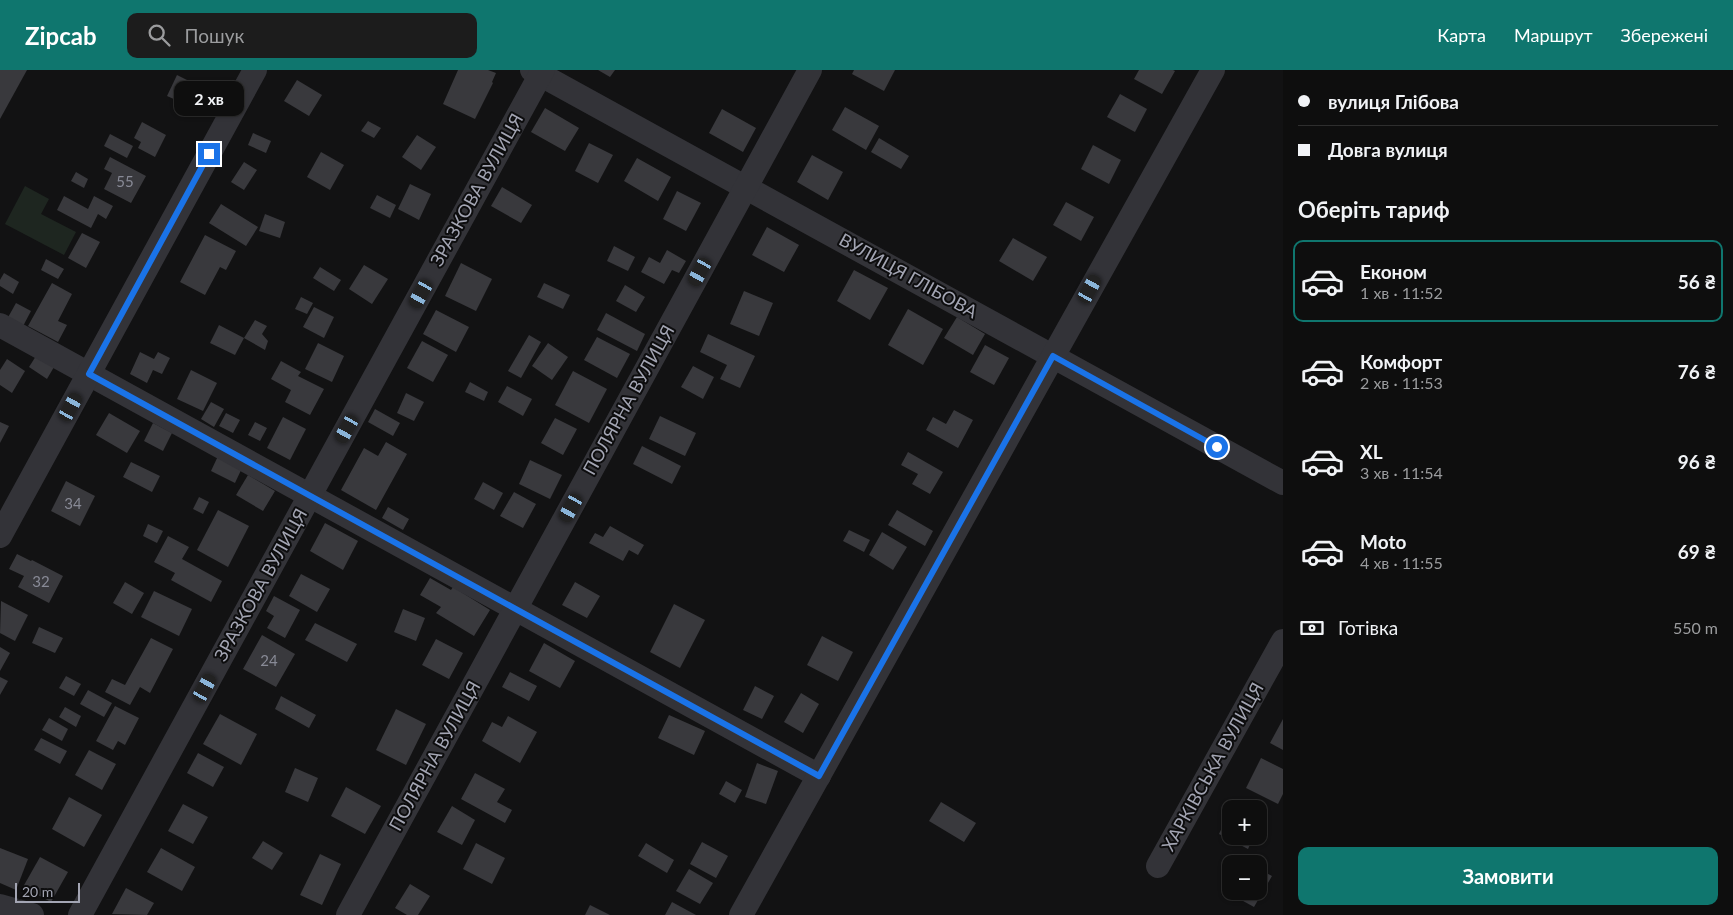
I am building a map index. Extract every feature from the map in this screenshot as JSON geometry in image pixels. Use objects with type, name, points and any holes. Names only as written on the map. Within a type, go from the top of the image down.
[{"type":"street","points":[[0,536],[255,70]]},
{"type":"street","name":"ПОЛЯРНА ВУЛИЦЯ","points":[[348,915],[810,70]]},
{"type":"street","points":[[741,915],[1213,70]]},
{"type":"street","name":"ВУЛИЦЯ ГЛІБОВА","points":[[539,72],[1283,483]]},
{"type":"street","name":"ЗРАЗКОВА ВУЛИЦЯ","points":[[80,915],[310,496],[539,72]]},
{"type":"street","points":[[0,325],[819,776]]},
{"type":"street","name":"ХАРКІВСЬКА ВУЛИЦЯ","points":[[1158,866],[1283,641]]},
{"type":"street","points":[[0,906],[32,915]]},
{"type":"shaded area","points":[[25,186],[49,199],[41,214],[76,232],[64,255],[5,224]]},
{"type":"building","points":[[0,70],[27,70],[0,119]]},
{"type":"building","points":[[458,70],[488,70],[496,73],[475,119],[443,104]]},
{"type":"building","points":[[598,70],[615,70],[610,77]]},
{"type":"building","points":[[854,70],[895,70],[884,91],[852,74]]},
{"type":"building","points":[[1139,70],[1175,71],[1162,94],[1134,79]]},
{"type":"building","points":[[177,75],[195,84],[185,104],[167,96]]},
{"type":"building","points":[[297,80],[322,95],[309,116],[284,101]]},
{"type":"building","points":[[1120,94],[1147,109],[1135,132],[1107,117]]},
{"type":"building","points":[[845,107],[879,126],[866,150],[832,130]]},
{"type":"building","points":[[545,108],[579,128],[565,151],[531,132]]},
{"type":"building","points":[[722,109],[756,128],[743,152],[709,133]]},
{"type":"building","points":[[368,121],[381,128],[374,138],[361,131]]},
{"type":"building","points":[[142,122],[166,135],[155,157],[138,148],[141,142],[134,138]]},
{"type":"building","points":[[253,133],[271,141],[266,153],[248,145]]},
{"type":"building","points":[[110,134],[133,146],[127,158],[104,146]]},
{"type":"building","points":[[417,135],[436,147],[421,170],[402,157]]},
{"type":"building","points":[[879,138],[909,156],[901,169],[871,152]]},
{"type":"building","points":[[589,143],[613,155],[598,183],[575,171]]},
{"type":"building","points":[[1093,145],[1121,160],[1109,184],[1081,169]]},
{"type":"building","points":[[321,152],[344,165],[330,190],[307,177]]},
{"type":"building","points":[[812,155],[843,172],[828,200],[797,182]]},
{"type":"building","points":[[110,157],[146,176],[131,203],[104,189],[112,173],[104,169]]},
{"type":"building","points":[[637,158],[671,177],[658,201],[624,181]]},
{"type":"building","points":[[244,162],[257,170],[244,190],[231,182]]},
{"type":"building","points":[[76,172],[88,179],[84,188],[71,181]]},
{"type":"building","points":[[410,184],[431,194],[419,220],[398,209]]},
{"type":"building","points":[[502,187],[532,205],[521,223],[491,206]]},
{"type":"building","points":[[677,191],[701,203],[686,231],[663,219]]},
{"type":"building","points":[[377,195],[396,205],[390,218],[370,208]]},
{"type":"building","points":[[64,196],[88,209],[94,196],[113,206],[106,219],[98,214],[91,228],[57,210]]},
{"type":"building","points":[[1066,202],[1094,217],[1081,241],[1053,225]]},
{"type":"building","points":[[221,204],[258,227],[246,246],[209,223]]},
{"type":"building","points":[[265,214],[285,222],[280,238],[259,231]]},
{"type":"building","points":[[767,227],[799,245],[784,272],[752,255]]},
{"type":"building","points":[[82,233],[100,242],[86,268],[68,258]]},
{"type":"building","points":[[205,235],[236,251],[226,270],[220,267],[205,295],[180,282]]},
{"type":"building","points":[[1013,238],[1047,257],[1033,281],[999,261]]},
{"type":"building","points":[[614,246],[635,257],[628,271],[607,261]]},
{"type":"building","points":[[667,250],[686,261],[679,273],[672,270],[664,284],[641,272],[649,257],[660,263]]},
{"type":"building","points":[[46,259],[64,269],[58,279],[41,270]]},
{"type":"building","points":[[461,263],[492,279],[476,311],[445,296]]},
{"type":"building","points":[[364,265],[388,279],[372,304],[349,289]]},
{"type":"building","points":[[320,267],[341,280],[334,291],[313,278]]},
{"type":"building","points":[[854,270],[888,288],[870,320],[837,301]]},
{"type":"building","points":[[4,273],[19,282],[13,294],[0,286],[0,280]]},
{"type":"building","points":[[52,283],[72,294],[58,321],[67,325],[58,342],[28,326]]},
{"type":"building","points":[[544,283],[570,295],[563,309],[537,297]]},
{"type":"building","points":[[625,285],[645,297],[636,312],[616,301]]},
{"type":"building","points":[[744,291],[773,303],[759,336],[730,324]]},
{"type":"building","points":[[301,297],[313,303],[307,314],[295,309]]},
{"type":"building","points":[[16,303],[31,311],[21,330],[6,321]]},
{"type":"building","points":[[314,307],[334,317],[324,338],[303,327]]},
{"type":"building","points":[[908,309],[943,329],[923,365],[888,345]]},
{"type":"building","points":[[436,310],[469,327],[456,352],[423,334]]},
{"type":"building","points":[[606,313],[645,334],[637,351],[597,330]]},
{"type":"building","points":[[957,317],[985,334],[973,355],[944,338]]},
{"type":"building","points":[[255,320],[267,326],[262,334],[268,341],[265,350],[244,338]]},
{"type":"building","points":[[219,325],[244,338],[235,355],[210,343]]},
{"type":"building","points":[[708,334],[755,356],[740,388],[720,379],[727,365],[700,352]]},
{"type":"building","points":[[529,335],[541,342],[521,378],[508,371]]},
{"type":"building","points":[[597,337],[630,354],[617,378],[584,360]]},
{"type":"building","points":[[422,341],[448,355],[433,382],[407,368]]},
{"type":"building","points":[[318,343],[344,356],[332,382],[305,369]]},
{"type":"building","points":[[548,343],[568,357],[552,380],[532,366]]},
{"type":"building","points":[[985,345],[1009,358],[994,385],[970,372]]},
{"type":"building","points":[[140,352],[154,359],[158,352],[170,358],[162,374],[153,370],[147,383],[130,374]]},
{"type":"building","points":[[36,356],[54,367],[47,379],[29,367]]},
{"type":"building","points":[[7,359],[25,371],[12,393],[0,385],[0,370]]},
{"type":"building","points":[[281,361],[301,372],[298,376],[324,389],[310,415],[285,402],[291,390],[271,379]]},
{"type":"building","points":[[693,366],[714,377],[703,399],[681,387]]},
{"type":"building","points":[[191,370],[217,383],[203,411],[177,399]]},
{"type":"building","points":[[573,371],[607,389],[589,423],[555,405]]},
{"type":"building","points":[[470,382],[488,392],[484,401],[465,392]]},
{"type":"building","points":[[507,386],[532,399],[523,416],[498,402]]},
{"type":"building","points":[[406,393],[424,402],[414,421],[397,413]]},
{"type":"building","points":[[211,402],[224,409],[214,427],[201,419]]},
{"type":"building","points":[[375,409],[400,423],[393,436],[368,422]]},
{"type":"building","points":[[954,410],[973,420],[958,448],[926,430],[933,417],[946,424]]},
{"type":"building","points":[[109,413],[140,431],[127,453],[96,435]]},
{"type":"building","points":[[226,413],[240,420],[233,433],[219,426]]},
{"type":"building","points":[[660,416],[696,433],[685,456],[649,439]]},
{"type":"building","points":[[283,417],[306,429],[290,460],[267,448]]},
{"type":"building","points":[[555,418],[577,429],[563,455],[541,443]]},
{"type":"building","points":[[0,422],[9,426],[0,443]]},
{"type":"building","points":[[255,422],[267,428],[260,441],[248,435]]},
{"type":"building","points":[[153,423],[172,433],[163,451],[144,441]]},
{"type":"building","points":[[386,442],[407,454],[376,510],[341,490],[364,448],[378,456]]},
{"type":"building","points":[[642,446],[681,466],[672,484],[633,464]]},
{"type":"building","points":[[908,452],[943,472],[930,494],[912,484],[918,474],[901,465]]},
{"type":"building","points":[[218,456],[242,468],[235,483],[211,471]]},
{"type":"building","points":[[530,460],[562,475],[550,499],[519,484]]},
{"type":"building","points":[[131,462],[160,476],[152,492],[123,477]]},
{"type":"building","points":[[248,475],[275,491],[263,511],[236,495]]},
{"type":"building","points":[[66,481],[95,496],[80,526],[51,511]]},
{"type":"building","points":[[483,482],[503,493],[494,510],[474,499]]},
{"type":"building","points":[[514,492],[536,504],[523,528],[500,516]]},
{"type":"building","points":[[199,497],[209,502],[203,514],[193,509]]},
{"type":"building","points":[[388,507],[409,519],[403,530],[382,518]]},
{"type":"building","points":[[218,510],[249,526],[228,567],[197,550]]},
{"type":"building","points":[[897,510],[933,531],[925,546],[888,525]]},
{"type":"building","points":[[325,523],[358,541],[343,570],[310,551]]},
{"type":"building","points":[[148,524],[163,531],[157,543],[143,536]]},
{"type":"building","points":[[610,526],[644,545],[638,555],[629,550],[623,561],[589,543],[595,533],[603,537]]},
{"type":"building","points":[[849,530],[870,540],[864,552],[843,541]]},
{"type":"building","points":[[882,532],[907,547],[893,570],[869,555]]},
{"type":"building","points":[[168,536],[189,547],[182,559],[222,581],[211,602],[171,580],[175,573],[154,562]]},
{"type":"building","points":[[17,554],[63,576],[49,603],[18,587],[24,576],[9,569]]},
{"type":"building","points":[[301,574],[330,589],[317,612],[289,596]]},
{"type":"building","points":[[430,578],[451,590],[453,587],[490,610],[474,636],[436,613],[441,607],[420,595]]},
{"type":"building","points":[[125,582],[144,593],[132,614],[113,603]]},
{"type":"building","points":[[575,582],[600,596],[587,618],[562,605]]},
{"type":"building","points":[[154,591],[192,609],[179,636],[141,617]]},
{"type":"building","points":[[274,596],[300,610],[285,638],[267,628],[274,616],[266,611]]},
{"type":"building","points":[[1,601],[28,615],[15,641],[0,633]]},
{"type":"building","points":[[674,604],[705,620],[680,668],[650,652]]},
{"type":"building","points":[[403,609],[425,618],[416,641],[394,632]]},
{"type":"building","points":[[315,623],[357,644],[347,662],[305,640]]},
{"type":"building","points":[[39,627],[63,638],[55,653],[32,643]]},
{"type":"building","points":[[262,635],[295,654],[276,687],[243,669]]},
{"type":"building","points":[[822,636],[853,652],[838,681],[807,665]]},
{"type":"building","points":[[151,638],[173,649],[150,693],[140,687],[130,705],[105,692],[112,679],[125,685]]},
{"type":"building","points":[[436,639],[463,653],[449,679],[422,665]]},
{"type":"building","points":[[544,643],[575,661],[560,688],[529,671]]},
{"type":"building","points":[[0,647],[10,653],[0,671]]},
{"type":"building","points":[[510,672],[537,686],[529,701],[502,687]]},
{"type":"building","points":[[66,676],[81,684],[74,696],[59,688]]},
{"type":"building","points":[[0,677],[8,681],[0,695]]},
{"type":"building","points":[[755,686],[774,696],[762,719],[743,710]]},
{"type":"building","points":[[88,690],[112,703],[104,717],[80,704]]},
{"type":"building","points":[[801,693],[819,704],[803,733],[784,722]]},
{"type":"building","points":[[281,696],[316,715],[309,728],[275,709]]},
{"type":"building","points":[[115,706],[139,718],[125,745],[118,741],[113,750],[96,741]]},
{"type":"building","points":[[65,707],[81,716],[76,727],[59,717]]},
{"type":"building","points":[[396,709],[426,724],[406,765],[376,750]]},
{"type":"building","points":[[220,714],[257,734],[241,765],[203,744]]},
{"type":"building","points":[[669,715],[705,731],[694,755],[658,738]]},
{"type":"building","points":[[508,716],[537,732],[520,763],[482,741],[492,722],[502,727]]},
{"type":"building","points":[[49,718],[68,729],[62,741],[42,730]]},
{"type":"building","points":[[1283,719],[1283,750],[1270,743]]},
{"type":"building","points":[[41,738],[67,751],[60,764],[34,750]]},
{"type":"building","points":[[89,750],[116,764],[102,790],[75,775]]},
{"type":"building","points":[[198,753],[224,767],[213,787],[187,773]]},
{"type":"building","points":[[1261,758],[1283,769],[1283,794],[1278,804],[1246,788]]},
{"type":"building","points":[[757,763],[778,771],[766,804],[745,797]]},
{"type":"building","points":[[295,768],[318,778],[308,802],[285,792]]},
{"type":"building","points":[[475,773],[505,789],[497,802],[512,810],[505,823],[461,799]]},
{"type":"building","points":[[726,781],[742,790],[735,803],[719,794]]},
{"type":"building","points":[[346,787],[381,806],[365,834],[331,816]]},
{"type":"building","points":[[69,797],[102,815],[84,847],[52,829]]},
{"type":"building","points":[[941,802],[976,823],[964,842],[929,821]]},
{"type":"building","points":[[183,804],[208,817],[193,844],[168,831]]},
{"type":"building","points":[[452,806],[475,820],[462,845],[437,832]]},
{"type":"building","points":[[263,841],[283,853],[272,870],[252,858]]},
{"type":"building","points":[[702,842],[728,856],[716,878],[690,864]]},
{"type":"building","points":[[476,843],[505,858],[492,884],[463,869]]},
{"type":"building","points":[[646,843],[674,860],[667,873],[638,856]]},
{"type":"building","points":[[1240,845],[1250,845],[1248,849]]},
{"type":"building","points":[[0,848],[28,859],[16,890],[0,883]]},
{"type":"building","points":[[161,848],[195,867],[182,891],[147,872]]},
{"type":"building","points":[[320,854],[341,864],[322,905],[300,895]]},
{"type":"building","points":[[40,857],[68,872],[51,902],[23,887]]},
{"type":"building","points":[[689,869],[713,883],[700,904],[676,891]]},
{"type":"building","points":[[1267,873],[1272,876],[1267,885]]},
{"type":"building","points":[[410,884],[430,896],[418,915],[407,915],[395,908]]},
{"type":"building","points":[[126,888],[154,903],[147,915],[112,914]]},
{"type":"building","points":[[1241,900],[1258,900],[1254,907]]},
{"type":"building","points":[[672,902],[696,915],[665,915]]},
{"type":"building","points":[[590,905],[610,915],[585,915]]},
{"type":"route","points":[[209,154],[89,374],[819,776],[1053,356],[1217,447]]}]
